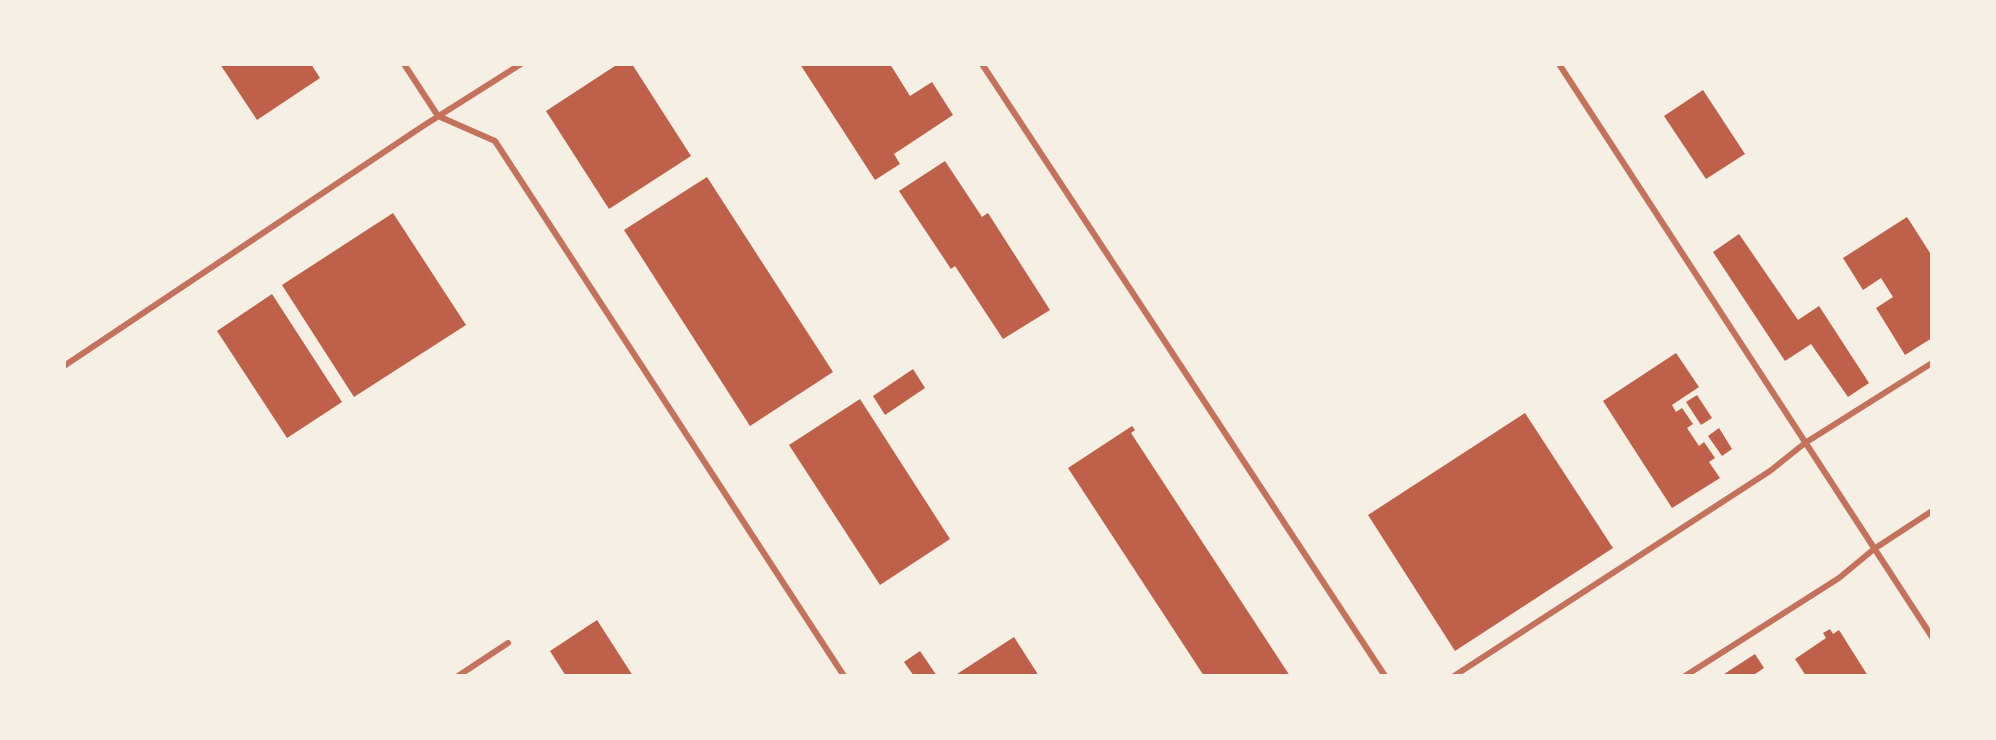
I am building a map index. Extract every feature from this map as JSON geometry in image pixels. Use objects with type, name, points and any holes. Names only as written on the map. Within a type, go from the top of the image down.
[{"type":"lane","points":[[404,64],[438,116],[495,141],[844,676]]},
{"type":"lane","points":[[64,366],[521,64]]},
{"type":"lane","points":[[982,64],[1385,676]]},
{"type":"lane","points":[[1559,64],[1932,637]]},
{"type":"lane","points":[[1454,676],[1770,471],[1805,443],[1932,363]]},
{"type":"lane","points":[[1685,676],[1839,578],[1874,549],[1932,511]]},
{"type":"lane","points":[[458,676],[508,643]]},
{"type":"building","points":[[220,64],[311,64],[320,78],[257,120]]},
{"type":"building","points":[[618,64],[632,64],[691,156],[609,209],[546,111]]},
{"type":"building","points":[[800,64],[890,64],[910,96],[932,82],[953,115],[894,154],[900,164],[875,180]]},
{"type":"building","points":[[1703,90],[1745,154],[1706,179],[1664,116]]},
{"type":"building","points":[[945,161],[982,217],[988,213],[1050,310],[1003,339],[955,266],[951,269],[899,191]]},
{"type":"building","points":[[707,177],[833,372],[750,426],[624,230]]},
{"type":"building","points":[[393,213],[466,325],[354,397],[282,285]]},
{"type":"building","points":[[1907,217],[1932,256],[1932,338],[1905,355],[1876,308],[1893,297],[1881,278],[1863,290],[1843,258]]},
{"type":"building","points":[[1739,234],[1798,320],[1819,306],[1869,383],[1848,397],[1811,344],[1785,361],[1713,252]]},
{"type":"building","points":[[272,294],[342,402],[287,438],[217,331]]},
{"type":"building","points":[[1676,353],[1699,387],[1672,405],[1676,412],[1682,408],[1693,424],[1687,428],[1699,446],[1704,442],[1715,458],[1709,462],[1720,478],[1672,508],[1603,401]]},
{"type":"building","points":[[913,369],[925,388],[885,415],[873,396]]},
{"type":"building","points":[[1697,395],[1712,418],[1701,425],[1686,402]]},
{"type":"building","points":[[860,399],[950,539],[880,585],[789,445]]},
{"type":"building","points":[[1525,413],[1613,548],[1455,651],[1368,515]]},
{"type":"building","points":[[1132,426],[1135,430],[1131,433],[1290,676],[1204,676],[1068,468]]},
{"type":"building","points":[[1719,428],[1732,449],[1722,456],[1708,436]]},
{"type":"building","points":[[597,620],[633,676],[566,676],[562,670],[550,651]]},
{"type":"building","points":[[1830,629],[1833,634],[1839,630],[1868,676],[1806,676],[1795,659],[1826,638],[1823,633]]},
{"type":"building","points":[[1014,637],[1039,676],[954,676]]},
{"type":"building","points":[[920,651],[937,676],[914,676],[904,662]]},
{"type":"building","points":[[1755,654],[1764,668],[1752,676],[1721,676]]}]
